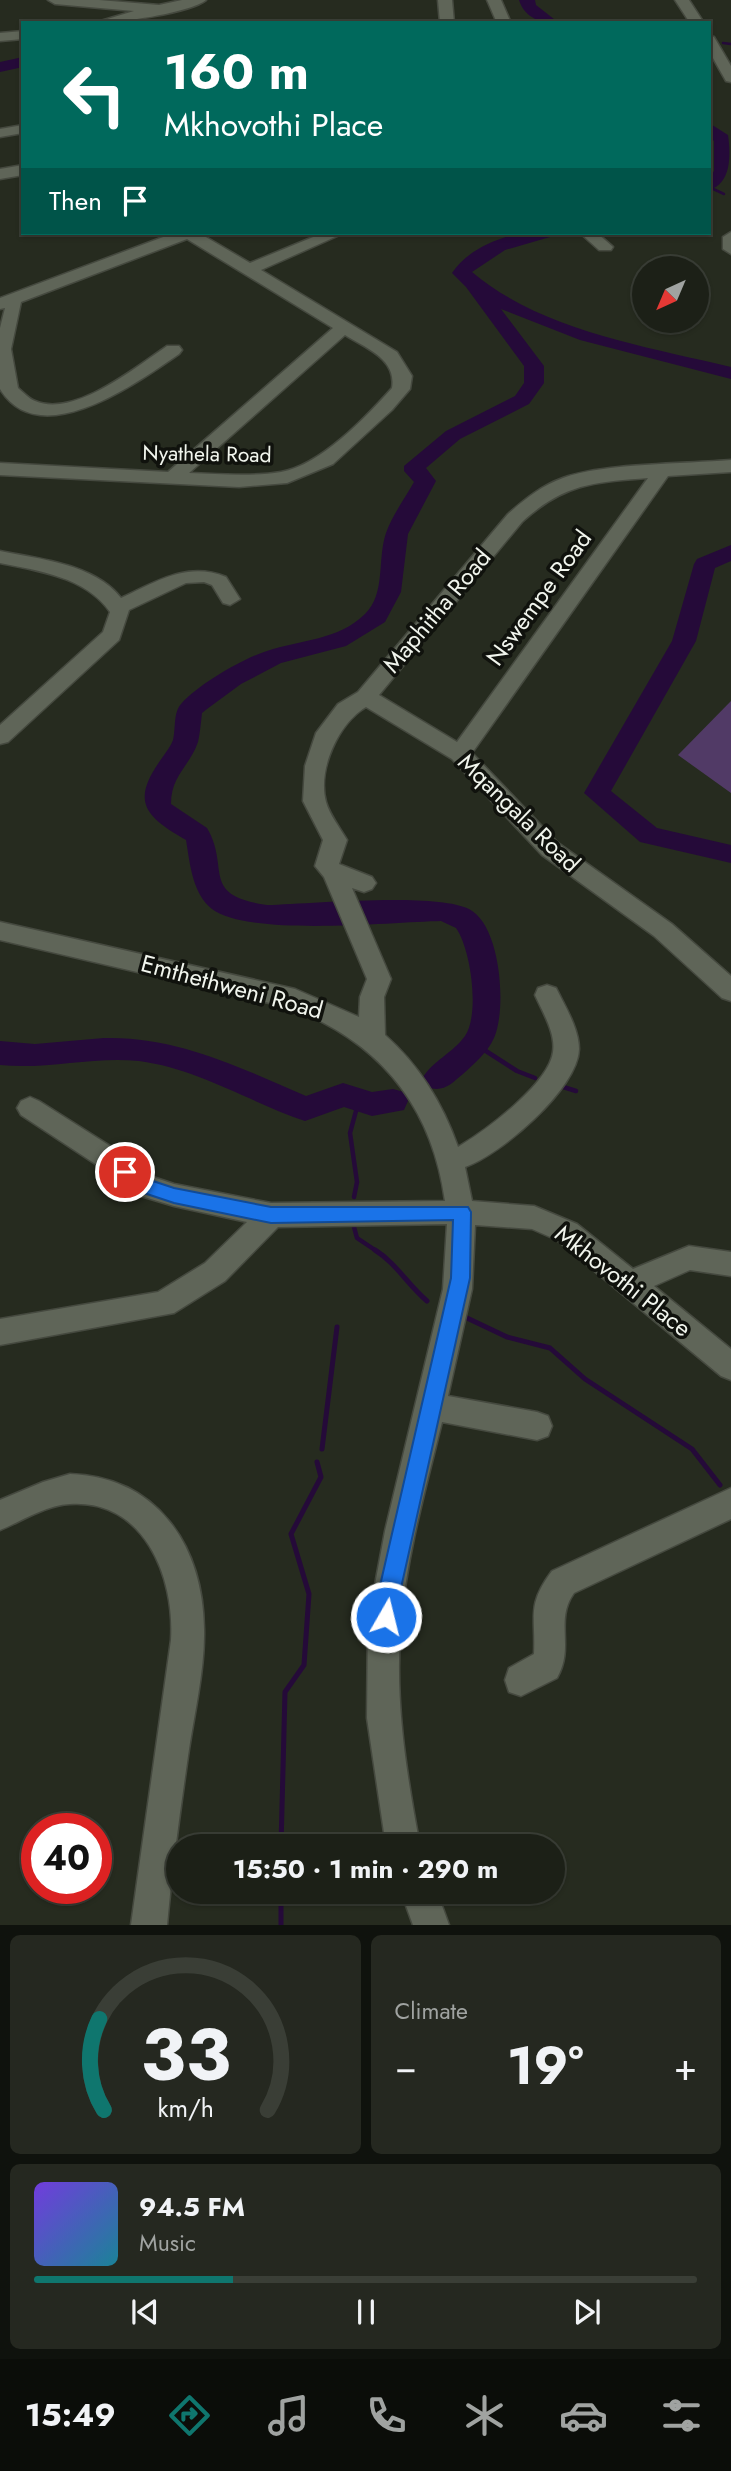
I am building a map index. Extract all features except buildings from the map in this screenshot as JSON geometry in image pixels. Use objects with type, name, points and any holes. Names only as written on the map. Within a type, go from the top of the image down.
[{"type":"street","points":[[55,0],[165,10]]},
{"type":"street","points":[[111,21],[199,0]]},
{"type":"street","points":[[445,0],[447,21]]},
{"type":"street","points":[[494,0],[503,21]]},
{"type":"street","points":[[673,0],[687,21]]},
{"type":"street","points":[[682,0],[696,21]]},
{"type":"street","points":[[0,37],[21,35]]},
{"type":"street","points":[[711,43],[731,78]]},
{"type":"street","points":[[711,57],[731,84]]},
{"type":"street","points":[[0,133],[21,129]]},
{"type":"street","points":[[0,174],[21,170]]},
{"type":"street","points":[[173,350],[99,397],[80,405],[50,409],[29,405],[9,390],[1,347],[13,320],[7,302],[183,235]]},
{"type":"street","name":"Nyathela Road","points":[[0,469],[172,478],[277,479],[306,471],[326,460],[386,406],[401,388],[403,376],[391,356],[191,235]]},
{"type":"street","points":[[250,269],[331,235]]},
{"type":"street","points":[[731,237],[731,249]]},
{"type":"street","points":[[172,478],[345,326]]},
{"type":"street","name":"Maphitha Road","points":[[334,873],[327,866],[335,839],[314,801],[316,766],[324,738],[346,709],[366,697],[515,517],[537,498],[570,482],[601,476],[731,466]]},
{"type":"street","name":"Nswempe Road","points":[[460,754],[661,473]]},
{"type":"street","points":[[0,557],[35,564],[94,585],[114,599],[119,620],[111,635],[0,737]]},
{"type":"street","points":[[117,607],[179,578],[199,573],[219,581],[230,599]]},
{"type":"street","name":"Mqangala Road","points":[[366,697],[460,754],[550,849],[663,930],[731,991]]},
{"type":"street","points":[[334,873],[364,883]]},
{"type":"street","points":[[334,873],[379,979],[372,997],[372,1038]]},
{"type":"street","name":"Emthethweni Road","points":[[0,931],[295,999],[335,1015],[372,1038],[401,1069],[440,1131],[451,1161],[462,1212],[460,1278],[389,1590],[383,1644],[382,1721],[401,1834]]},
{"type":"street","points":[[451,1161],[464,1160],[488,1144],[530,1105],[562,1064],[566,1045],[547,995]]},
{"type":"street","name":"Mkhovothi Place","points":[[30,1108],[109,1159],[141,1185],[174,1195],[271,1215],[462,1212],[534,1217],[567,1232],[731,1367]]},
{"type":"street","points":[[0,1332],[164,1304],[215,1272],[271,1215]]},
{"type":"street","points":[[632,1283],[689,1258],[731,1264]]},
{"type":"street","points":[[431,1406],[537,1426]]},
{"type":"street","points":[[0,1515],[68,1489],[91,1489],[119,1495],[145,1512],[165,1541],[180,1576],[188,1628],[149,1925]]},
{"type":"street","points":[[521,1681],[545,1666],[550,1656],[547,1608],[551,1595],[563,1583],[731,1503]]},
{"type":"street","points":[[423,1904],[431,1925]]},
{"type":"shaded area","points":[[731,701],[731,793],[678,755]]},
{"type":"waterway","points":[[527,0],[529,7],[549,21]]},
{"type":"waterway","points":[[723,43],[731,44]]},
{"type":"waterway","points":[[0,67],[21,62]]},
{"type":"waterway","points":[[711,130],[722,139],[723,171],[718,181],[711,184]]},
{"type":"waterway","points":[[711,188],[724,194]]},
{"type":"waterway","points":[[536,235],[488,251],[461,273],[482,291],[548,322],[627,347],[731,373]]},
{"type":"waterway","points":[[437,1079],[472,1048],[484,1026],[485,977],[478,943],[466,921],[457,915],[441,911],[267,915],[231,908],[213,893],[208,882],[198,835],[169,818],[158,807],[158,793],[167,769],[185,743],[190,710],[198,703],[232,678],[273,657],[338,641],[360,630],[377,617],[389,592],[397,534],[425,481],[415,471],[415,466],[453,435],[522,400],[534,383],[534,366],[475,288]]},
{"type":"waterway","points":[[731,552],[705,564],[684,641],[597,793],[649,835],[731,854]]},
{"type":"waterway","points":[[475,1044],[517,1071],[535,1078]]},
{"type":"waterway","points":[[0,1053],[35,1055],[104,1049],[139,1050],[203,1066],[305,1109],[343,1095],[372,1104],[393,1101]]},
{"type":"waterway","points":[[557,1085],[576,1091]]},
{"type":"waterway","points":[[354,1197],[357,1182],[350,1133],[359,1100]]},
{"type":"waterway","points":[[354,1227],[357,1238],[375,1250]]},
{"type":"waterway","points":[[375,1250],[427,1301]]},
{"type":"waterway","points":[[467,1318],[507,1337],[550,1348],[585,1379],[692,1449],[720,1485]]},
{"type":"waterway","points":[[322,1449],[337,1327]]},
{"type":"waterway","points":[[281,1834],[285,1692],[304,1665],[309,1594],[291,1534],[321,1477],[317,1462]]},
{"type":"waterway","points":[[281,1904],[281,1925]]},
{"type":"route","points":[[125,1172],[141,1185],[174,1195],[271,1215],[462,1212],[460,1278],[389,1590],[386,1617]]}]
